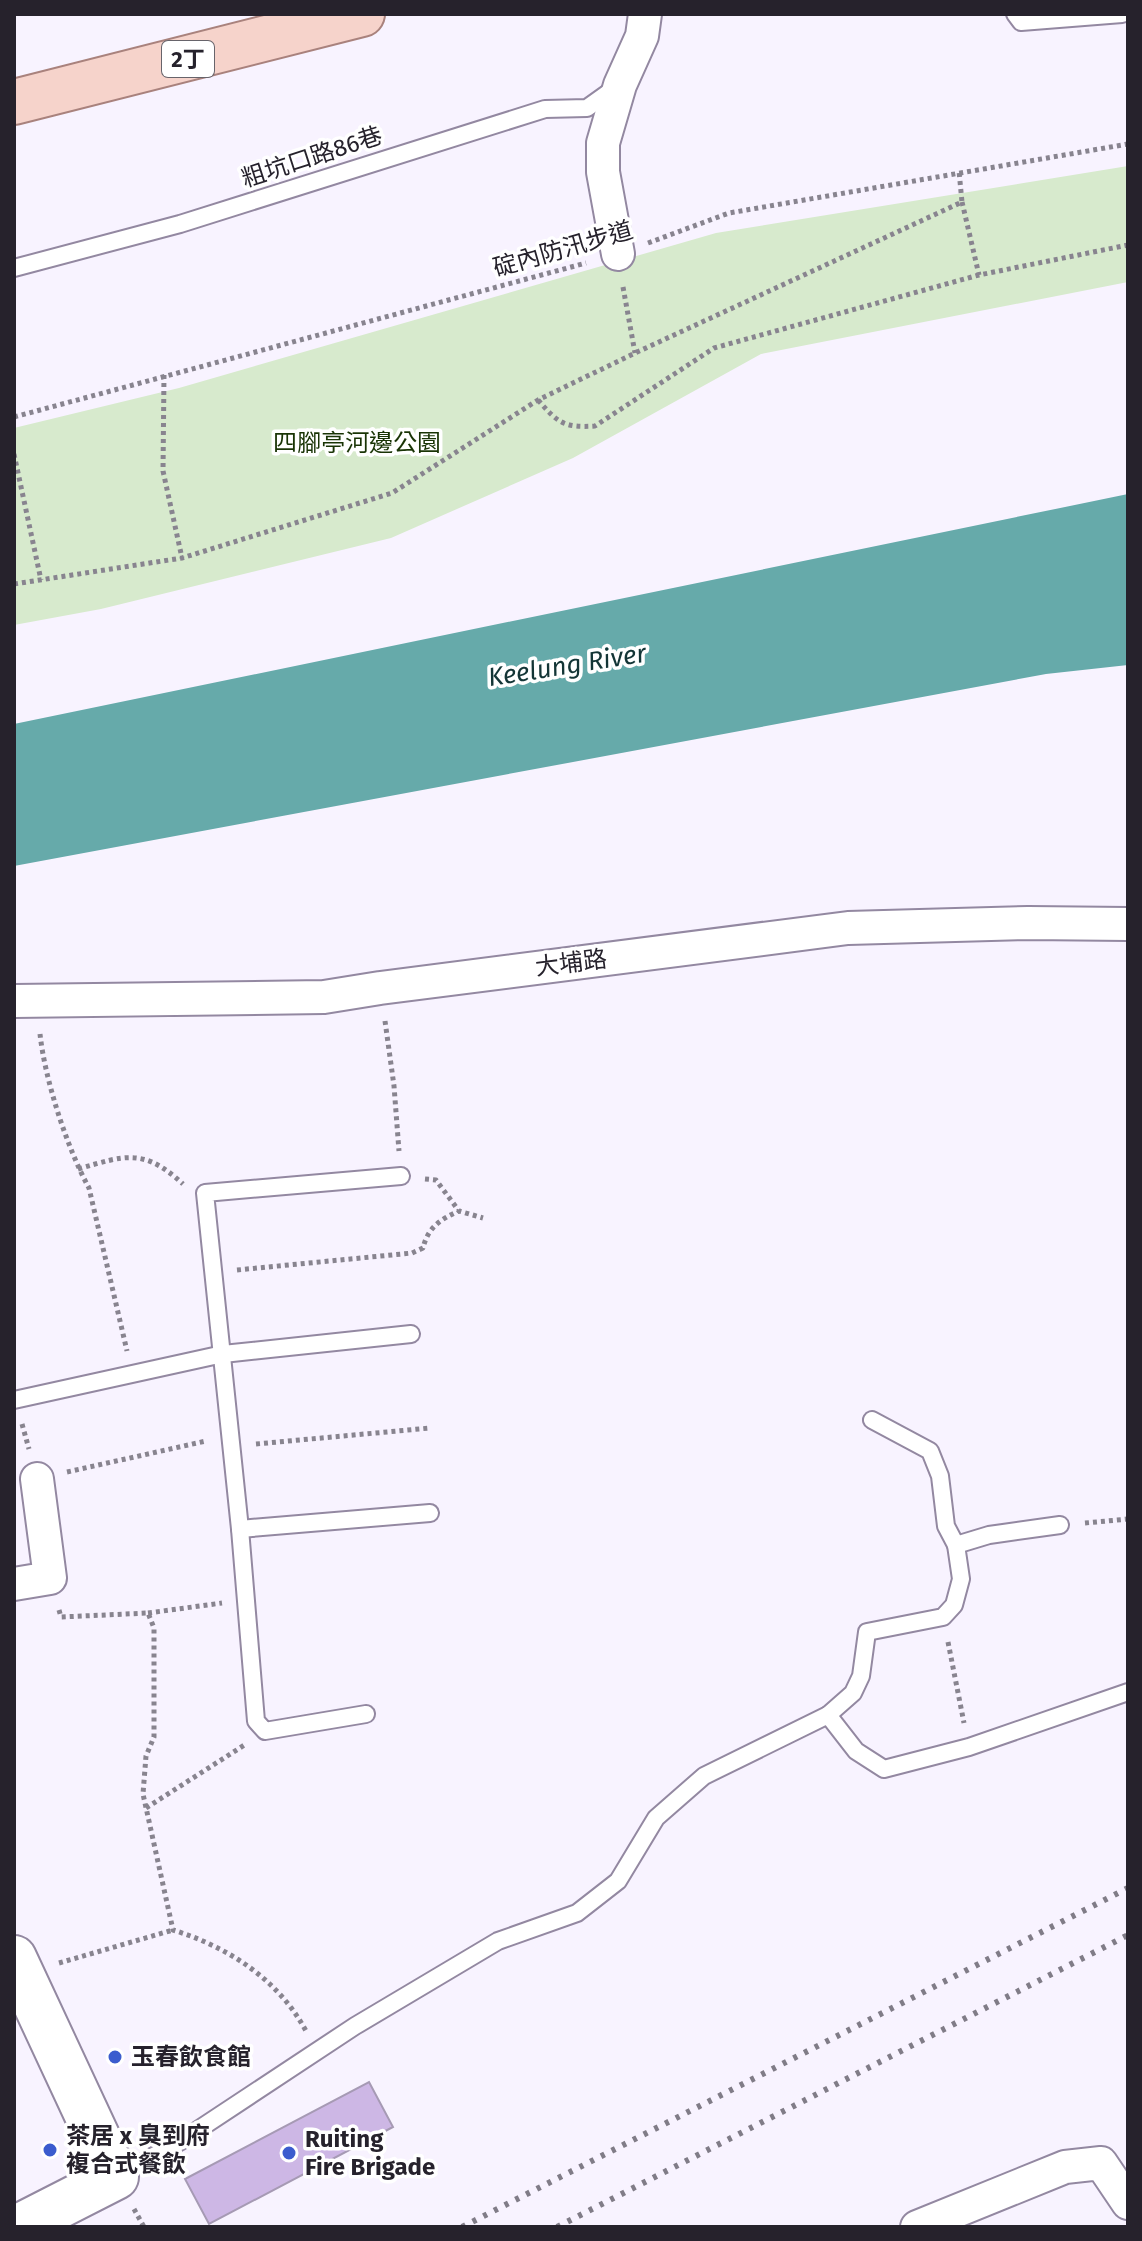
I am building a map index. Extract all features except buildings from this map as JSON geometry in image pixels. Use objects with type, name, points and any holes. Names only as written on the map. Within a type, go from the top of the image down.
[{"type":"main road","name":"2丁","points":[[14,102],[362,14]]},
{"type":"street","points":[[618,254],[603,172],[603,143],[620,85],[642,36],[645,14]]},
{"type":"street","name":"大埔路","points":[[25,1000],[324,997],[848,928],[1028,923],[1128,924]]},
{"type":"street","points":[[14,1584],[50,1578],[37,1479]]},
{"type":"street","points":[[18,2227],[116,2177],[19,1967]]},
{"type":"street","points":[[917,2227],[1065,2167],[1101,2163],[1128,2203]]},
{"type":"lane","points":[[1015,14],[1021,22],[1122,14]]},
{"type":"lane","name":"粗坑口路86巷","points":[[14,268],[180,224],[545,109],[587,108],[620,85]]},
{"type":"lane","points":[[366,1714],[265,1731],[256,1721],[240,1529],[205,1193],[401,1176]]},
{"type":"lane","points":[[15,1400],[223,1354],[411,1334]]},
{"type":"lane","points":[[116,2177],[181,2141],[355,2026],[498,1941],[577,1913],[618,1881],[656,1818],[704,1776],[828,1715],[853,1693],[861,1676],[867,1632],[943,1617],[954,1605],[961,1579],[956,1545],[946,1526],[940,1476],[930,1451],[872,1420]]},
{"type":"lane","points":[[240,1529],[430,1513]]},
{"type":"lane","points":[[956,1545],[989,1535],[1060,1525]]},
{"type":"lane","points":[[828,1715],[856,1751],[884,1769],[969,1747],[1128,1692]]},
{"type":"path","name":"碇內防汛步道","points":[[14,417],[618,254],[729,213],[1128,144]]},
{"type":"path","points":[[959,171],[962,202],[979,275]]},
{"type":"path","points":[[14,584],[182,558],[392,493],[538,400],[962,202]]},
{"type":"path","points":[[538,400],[556,421],[574,428],[595,426],[714,348],[979,275],[1128,245]]},
{"type":"path","points":[[618,254],[635,353]]},
{"type":"path","points":[[164,375],[163,471],[182,558]]},
{"type":"path","points":[[14,454],[41,580]]},
{"type":"path","points":[[380,988],[394,1086],[401,1176],[436,1180],[459,1211],[483,1218]]},
{"type":"path","points":[[25,1000],[78,1169],[89,1188],[135,1375]]},
{"type":"path","points":[[78,1169],[119,1157],[150,1159],[186,1187],[207,1214]]},
{"type":"path","points":[[214,1272],[412,1253],[423,1248],[426,1236],[439,1220],[459,1211]]},
{"type":"path","points":[[15,1400],[37,1479],[231,1441],[430,1428]]},
{"type":"path","points":[[1060,1525],[1128,1519]]},
{"type":"path","points":[[50,1578],[61,1617],[148,1613],[246,1600]]},
{"type":"path","points":[[148,1613],[154,1628],[154,1737],[146,1756],[143,1794],[173,1930]]},
{"type":"path","points":[[943,1617],[969,1747]]},
{"type":"path","points":[[146,1808],[265,1731]]},
{"type":"path","points":[[19,1967],[80,1955],[173,1930],[229,1952],[269,1983],[293,2007],[317,2052]]},
{"type":"green space","name":"四腳亭河邊公園","points":[[1128,166],[1128,282],[761,354],[573,458],[391,538],[101,609],[14,625],[14,428],[179,388],[716,233]]},
{"type":"water","name":"Keelung River","points":[[1128,494],[1128,665],[1046,674],[14,866],[14,724]]},
{"type":"railway","points":[[462,2227],[1128,1888]]},
{"type":"railway","points":[[557,2227],[1128,1935]]},
{"type":"place","name":"玉春飲食館","points":[[115,2057]]},
{"type":"place","name":"茶居 x 臭到府 複合式餐飲","points":[[50,2150]]},
{"type":"place","name":"Ruiting Fire Brigade","points":[[289,2153]]}]
